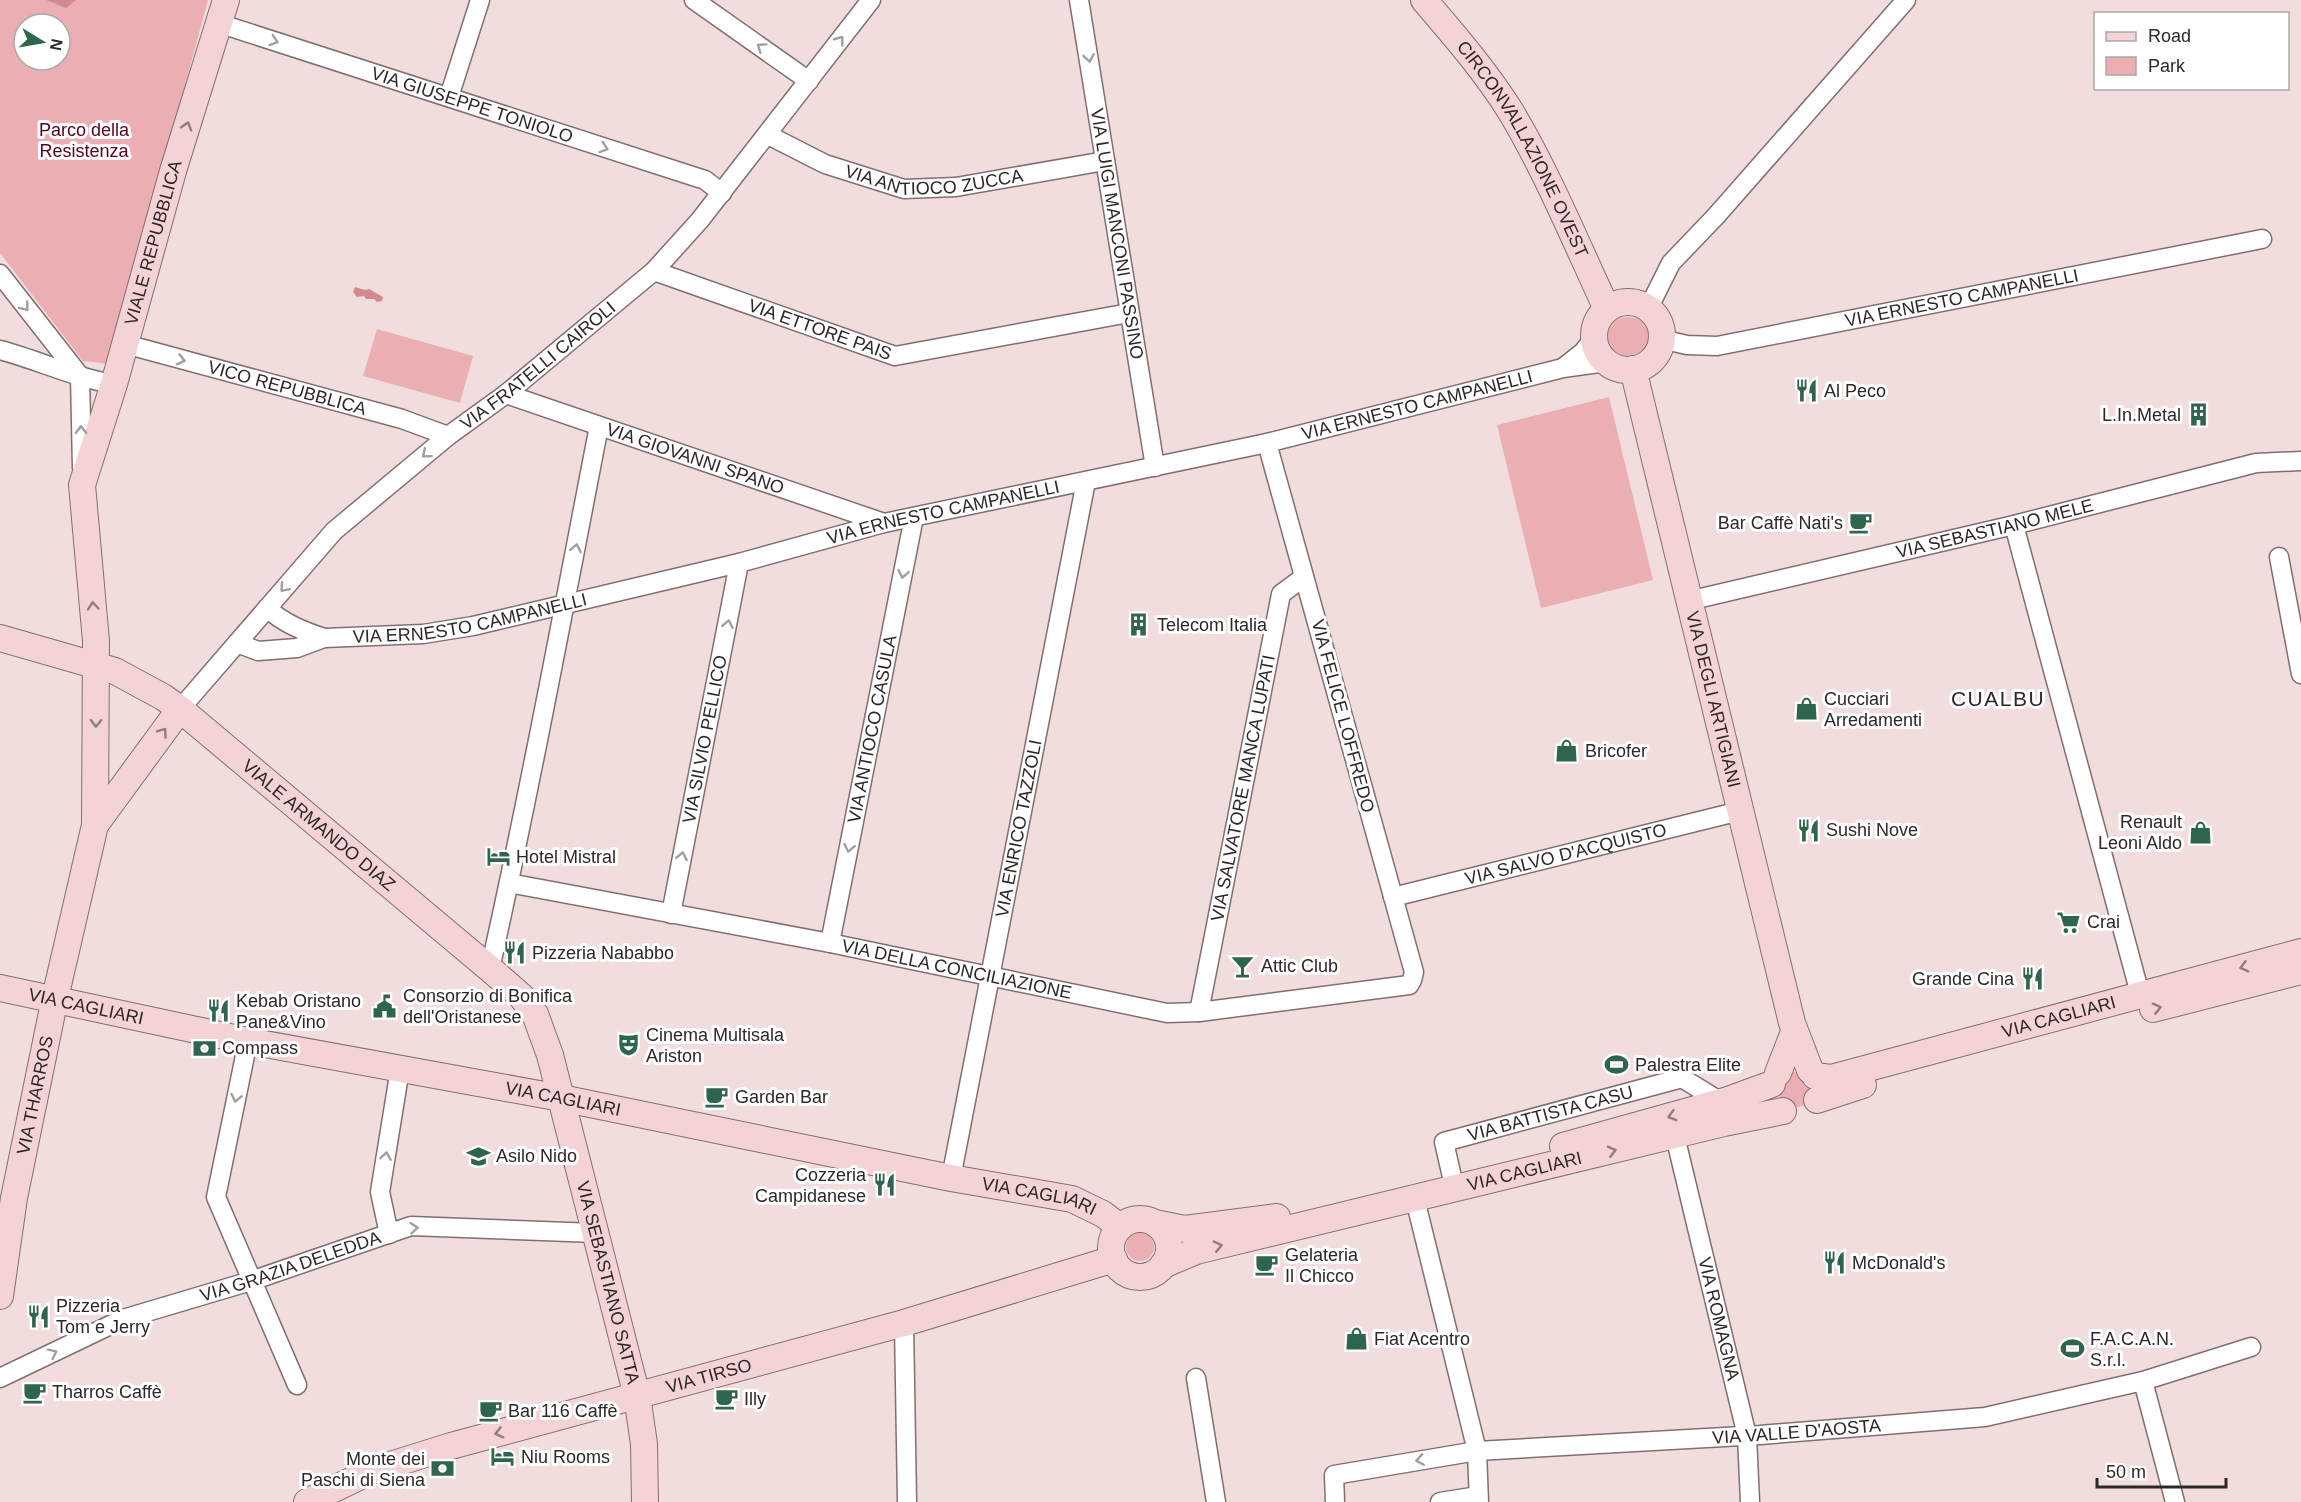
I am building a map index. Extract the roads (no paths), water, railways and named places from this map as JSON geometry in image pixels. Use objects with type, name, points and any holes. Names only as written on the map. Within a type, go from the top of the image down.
[{"type":"street","points":[[449,97],[480,0]]},
{"type":"street","points":[[694,0],[809,81]]},
{"type":"street","name":"VIA FRATELLI CAIROLI","points":[[180,709],[334,531],[448,436],[506,394],[654,271],[722,193],[871,0]]},
{"type":"street","name":"VIA LUIGI MANCONI PASSINO","points":[[1079,0],[1155,467]]},
{"type":"street","name":"CIRCONVALLAZIONE OVEST","points":[[1424,0],[1467,49],[1510,112],[1607,309]]},
{"type":"street","points":[[1648,309],[1671,263],[1716,216],[1906,0]]},
{"type":"street","name":"VIA GIUSEPPE TONIOLO","points":[[222,12],[449,97],[705,180],[722,193]]},
{"type":"street","name":"VIALE REPUBBLICA","points":[[82,484],[114,384],[173,171],[222,12]]},
{"type":"street","name":"VIA ANTIOCO ZUCCA","points":[[768,135],[825,164],[904,189],[956,187],[1105,161]]},
{"type":"street","name":"VIA ERNESTO CAMPANELLI","points":[[1661,339],[1688,345],[1717,346],[2262,239]]},
{"type":"street","name":"VIA ETTORE PAIS","points":[[654,271],[895,357],[1129,313]]},
{"type":"street","points":[[0,274],[80,376]]},
{"type":"street","points":[[1607,309],[1617,303],[1639,304],[1648,309],[1658,322],[1661,339],[1658,350],[1643,366],[1633,369]]},
{"type":"street","name":"VIA ERNESTO CAMPANELLI","points":[[1563,368],[1583,352],[1594,338],[1597,321],[1607,309]]},
{"type":"street","points":[[1594,338],[1596,348],[1606,362]]},
{"type":"street","points":[[37,360],[51,339]]},
{"type":"street","name":"VICO REPUBBLICA","points":[[124,344],[402,419],[448,436]]},
{"type":"street","points":[[0,350],[37,360],[80,376],[114,384]]},
{"type":"street","name":"VIA ERNESTO CAMPANELLI","points":[[237,643],[258,651],[297,648],[324,638],[423,634],[474,626],[739,564],[884,523],[1267,443],[1563,368],[1606,362],[1621,369],[1633,369]]},
{"type":"street","name":"VIA DEGLI ARTIGIANI","points":[[1633,369],[1794,1032],[1814,1082]]},
{"type":"street","name":"VIALE REPUBBLICA","points":[[80,376],[82,484],[96,665]]},
{"type":"street","name":"VIA GIOVANNI SPANO","points":[[506,394],[884,523]]},
{"type":"street","points":[[490,969],[566,605],[599,426]]},
{"type":"street","name":"VIA FELICE LOFFREDO","points":[[1267,443],[1413,972],[1412,980],[1405,986]]},
{"type":"street","name":"VIA SEBASTIANO MELE","points":[[1688,601],[2014,525],[2256,463],[2301,461]]},
{"type":"street","name":"VIA ENRICO TAZZOLI","points":[[951,1178],[1086,481]]},
{"type":"street","name":"VIA ANTIOCO CASULA","points":[[830,943],[914,517]]},
{"type":"street","points":[[2014,525],[2140,994]]},
{"type":"street","points":[[2279,557],[2301,674]]},
{"type":"street","name":"VIA SILVIO PELLICO","points":[[671,914],[739,564]]},
{"type":"street","name":"VIA SALVATORE MANCA LUPATI","points":[[1199,1012],[1281,594],[1304,577]]},
{"type":"street","name":"VIA ERNESTO CAMPANELLI","points":[[267,608],[275,616],[302,631],[324,638]]},
{"type":"street","name":"VIALE ARMANDO DIAZ","points":[[0,638],[115,671],[180,709],[521,996],[535,1014],[550,1056],[561,1098]]},
{"type":"street","name":"VIA THARROS","points":[[0,1296],[7,1197],[95,825],[96,665]]},
{"type":"street","name":"VIA THARROS","points":[[95,825],[180,709]]},
{"type":"street","points":[[95,781],[100,790],[106,793],[122,789]]},
{"type":"street","name":"VIA SALVO D'ACQUISTO","points":[[1393,897],[1740,811]]},
{"type":"street","name":"VIA DELLA CONCILIAZIONE","points":[[509,883],[830,943],[1167,1013],[1199,1012],[1405,986]]},
{"type":"street","name":"VIA CAGLIARI","points":[[1814,1082],[2301,952]]},
{"type":"street","name":"VIA CAGLIARI","points":[[1155,1223],[1185,1229],[1258,1220],[1322,1208],[1452,1177],[1721,1102],[1775,1079],[1782,1070],[1793,1066],[1814,1082],[1902,1073],[2301,971]]},
{"type":"street","name":"VIA CAGLIARI","points":[[0,988],[248,1041],[561,1098],[951,1178],[1072,1199],[1103,1214],[1120,1227]]},
{"type":"street","points":[[1784,1111],[1775,1102],[1775,1079],[1794,1032]]},
{"type":"street","points":[[248,1041],[216,1197],[297,1385]]},
{"type":"street","points":[[389,1234],[380,1192],[400,1069]]},
{"type":"street","name":"VIA BATTISTA CASU","points":[[1452,1177],[1444,1142],[1455,1138],[1682,1078],[1721,1102]]},
{"type":"street","name":"VIA CAGLIARI","points":[[1163,1265],[1196,1251],[1675,1136],[1784,1111],[1802,1113],[1811,1108],[1814,1082]]},
{"type":"street","name":"VIA SEBASTIANO SATTA","points":[[561,1098],[637,1396],[644,1444],[645,1502]]},
{"type":"street","name":"VIA ROMAGNA","points":[[1675,1136],[1747,1436],[1750,1502]]},
{"type":"street","points":[[1415,1199],[1478,1451],[1479,1499],[1440,1502]]},
{"type":"street","points":[[1135,1219],[1155,1223],[1163,1230],[1167,1238],[1168,1256],[1163,1265],[1150,1275],[1134,1276],[1120,1268],[1114,1259],[1112,1242],[1120,1227],[1135,1219]]},
{"type":"street","name":"VIA GRAZIA DELEDDA","points":[[0,1378],[123,1319],[252,1281],[411,1226],[596,1233]]},
{"type":"street","name":"VIA TIRSO","points":[[307,1502],[371,1471],[451,1446],[904,1323],[1114,1259]]},
{"type":"street","points":[[904,1323],[907,1502]]},
{"type":"street","name":"VIA VALLE D'AOSTA","points":[[1335,1502],[1334,1474],[1478,1451],[1747,1436],[1985,1417],[2143,1381],[2251,1347]]},
{"type":"street","points":[[1196,1378],[1216,1502]]},
{"type":"street","points":[[2143,1381],[2175,1502]]},
{"type":"place","name":"Al Peco","points":[[1806,391]]},
{"type":"place","name":"L.In.Metal","points":[[2199,415]]},
{"type":"place","name":"Bar Caffè Nati's","points":[[1861,523]]},
{"type":"place","name":"Telecom Italia","points":[[1139,625]]},
{"type":"place","name":"Cucciari Arredamenti","points":[[1806,709]]},
{"type":"place","name":"Bricofer","points":[[1567,751]]},
{"type":"place","name":"Sushi Nove","points":[[1808,830]]},
{"type":"place","name":"Renault Leoni Aldo","points":[[2200,832]]},
{"type":"place","name":"Hotel Mistral","points":[[498,857]]},
{"type":"place","name":"Crai","points":[[2069,922]]},
{"type":"place","name":"Pizzeria Nababbo","points":[[514,953]]},
{"type":"place","name":"Attic Club","points":[[1243,966]]},
{"type":"place","name":"Grande Cina","points":[[2032,979]]},
{"type":"place","name":"Consorzio di Bonifica dell'Oristanese","points":[[385,1006]]},
{"type":"place","name":"Kebab Oristano Pane&Vino","points":[[218,1011]]},
{"type":"place","name":"Cinema Multisala Ariston","points":[[628,1045]]},
{"type":"place","name":"Compass","points":[[204,1048]]},
{"type":"place","name":"Palestra Elite","points":[[1617,1065]]},
{"type":"place","name":"Garden Bar","points":[[717,1097]]},
{"type":"place","name":"Asilo Nido","points":[[478,1156]]},
{"type":"place","name":"Cozzeria Campidanese","points":[[884,1185]]},
{"type":"place","name":"McDonald's","points":[[1834,1263]]},
{"type":"place","name":"Gelateria Il Chicco","points":[[1267,1265]]},
{"type":"place","name":"Pizzeria Tom e Jerry","points":[[38,1316]]},
{"type":"place","name":"Fiat Acentro","points":[[1356,1339]]},
{"type":"place","name":"F.A.C.A.N. S.r.l.","points":[[2072,1349]]},
{"type":"place","name":"Tharros Caffè","points":[[34,1392]]},
{"type":"place","name":"Illy","points":[[726,1399]]},
{"type":"place","name":"Bar 116 Caffè","points":[[490,1411]]},
{"type":"place","name":"Niu Rooms","points":[[503,1457]]},
{"type":"place","name":"Monte dei Paschi di Siena","points":[[443,1469]]},
{"type":"district","name":"CUALBU","points":[[1998,698]]},
{"type":"park label","name":"Parco della Resistenza","points":[[84,140]]}]
